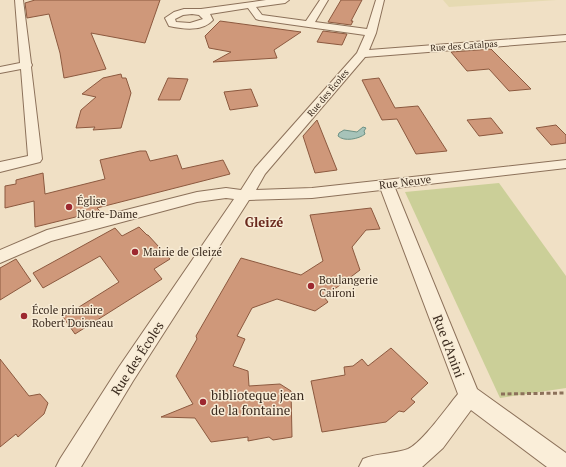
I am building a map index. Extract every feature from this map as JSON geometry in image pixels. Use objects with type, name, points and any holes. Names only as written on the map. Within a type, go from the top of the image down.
[{"type":"street","points":[[0,167],[35,159],[27,65],[19,0]]},
{"type":"street","points":[[200,12],[285,0]]},
{"type":"street","points":[[309,24],[324,0]]},
{"type":"street","name":"Rue des Écoles","points":[[68,467],[126,374],[208,252],[243,195],[260,171],[362,54],[371,33],[380,0]]},
{"type":"street","points":[[250,5],[259,17],[371,33]]},
{"type":"street","name":"Rue des Catalpas","points":[[362,54],[566,38]]},
{"type":"street","points":[[0,70],[27,65]]},
{"type":"street","name":"Rue Neuve","points":[[0,257],[47,236],[197,197],[226,193],[243,195],[312,193],[566,164]]},
{"type":"street","name":"Rue d'Anini","points":[[386,184],[469,396]]},
{"type":"street","points":[[371,467],[414,459],[435,440],[469,396],[566,467]]},
{"type":"path","points":[[469,396],[514,392],[566,393]]},
{"type":"shaded area","points":[[443,0],[557,0],[449,7]]},
{"type":"green space","points":[[499,183],[566,276],[566,388],[500,398],[405,192]]},
{"type":"water","points":[[363,127],[366,128],[364,131],[365,134],[359,137],[344,139],[338,136],[339,133],[344,130],[357,132]]},
{"type":"building","points":[[35,0],[160,0],[145,43],[91,33],[106,69],[64,78],[60,53],[49,14],[27,18],[25,3]]},
{"type":"building","points":[[341,0],[362,0],[351,21],[353,21],[351,25],[328,22]]},
{"type":"building","points":[[220,21],[301,32],[274,50],[277,58],[213,62],[231,52],[209,48],[205,36]]},
{"type":"building","points":[[323,31],[347,34],[342,45],[317,42]]},
{"type":"building","points":[[491,49],[531,89],[509,91],[489,69],[467,71],[451,52]]},
{"type":"building","points":[[121,74],[122,78],[126,78],[131,93],[121,128],[93,130],[95,127],[76,128],[81,110],[96,97],[82,94],[103,78]]},
{"type":"building","points":[[168,78],[188,79],[180,100],[158,100]]},
{"type":"building","points":[[379,78],[395,108],[418,106],[447,151],[416,154],[397,119],[382,120],[362,80]]},
{"type":"building","points":[[251,89],[258,106],[230,110],[224,92]]},
{"type":"building","points":[[491,118],[503,133],[479,136],[467,120]]},
{"type":"building","points":[[317,120],[337,170],[315,173],[303,136]]},
{"type":"building","points":[[556,125],[566,135],[566,143],[551,145],[536,128]]},
{"type":"building","points":[[146,151],[150,161],[177,155],[182,169],[223,160],[230,174],[97,208],[100,211],[35,227],[34,201],[5,208],[5,186],[16,184],[16,180],[43,173],[45,194],[105,179],[100,160]]},
{"type":"building","points":[[371,208],[380,229],[366,230],[352,247],[360,270],[324,297],[328,302],[315,311],[277,299],[252,308],[237,336],[245,339],[233,366],[248,371],[249,386],[280,384],[291,391],[292,437],[273,440],[269,437],[248,441],[248,437],[211,442],[195,418],[161,417],[193,404],[176,376],[197,339],[196,336],[241,258],[301,275],[323,261],[310,215]]},
{"type":"building","points":[[139,227],[170,259],[154,269],[162,279],[75,334],[63,317],[119,282],[100,256],[43,288],[33,273],[115,228],[122,236]]},
{"type":"building","points":[[16,259],[31,281],[0,300],[0,268]]},
{"type":"building","points":[[391,348],[428,383],[411,399],[415,402],[404,412],[399,411],[386,422],[322,432],[311,381],[345,375],[344,367],[353,366],[362,359],[368,366]]},
{"type":"building","points":[[0,359],[29,396],[40,394],[48,403],[44,414],[18,437],[16,434],[0,447]]},
{"type":"place","name":"Église Notre-Dame","points":[[69,207]]},
{"type":"place","name":"Mairie de Gleizé","points":[[135,252]]},
{"type":"place","name":"Boulangerie Caironi","points":[[311,286]]},
{"type":"place","name":"École primaire Robert Doisneau","points":[[24,316]]},
{"type":"place","name":"biblioteque jean de la fontaine","points":[[203,402]]},
{"type":"district","name":"Gleizé","points":[[264,222]]}]
